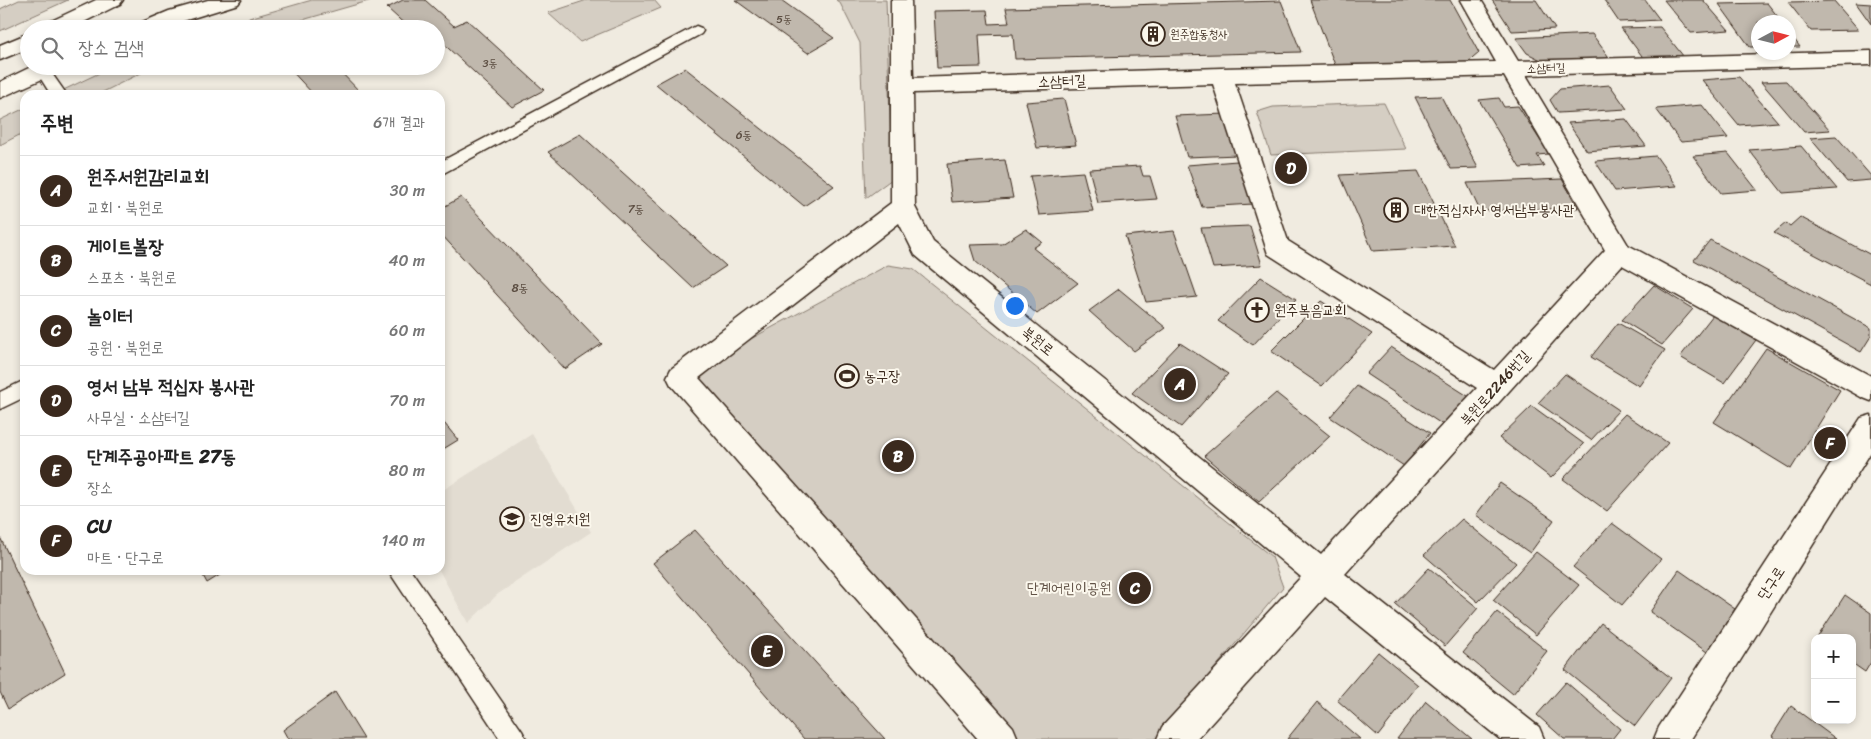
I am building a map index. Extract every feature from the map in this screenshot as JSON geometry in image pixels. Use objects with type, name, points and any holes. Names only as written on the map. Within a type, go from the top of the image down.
[{"type":"street","points":[[71,20],[113,0]]},
{"type":"street","points":[[145,20],[185,0]]},
{"type":"street","points":[[167,20],[232,0]]},
{"type":"street","name":"북원로","points":[[901,0],[903,207],[924,248],[1323,576],[1527,739]]},
{"type":"street","points":[[1471,0],[1619,252],[1871,389]]},
{"type":"street","points":[[0,53],[20,44]]},
{"type":"street","name":"소삼터길","points":[[902,86],[1222,75],[1512,69],[1871,58]]},
{"type":"street","points":[[0,91],[35,75]]},
{"type":"street","points":[[1222,75],[1277,248],[1496,386]]},
{"type":"street","points":[[903,207],[681,377],[1002,739]]},
{"type":"street","name":"북원로2246번길","points":[[1174,739],[1619,252]]},
{"type":"street","name":"단구로","points":[[1671,739],[1871,427]]},
{"type":"lane","points":[[445,166],[696,31]]},
{"type":"lane","points":[[52,75],[57,90]]},
{"type":"lane","points":[[0,401],[20,391]]},
{"type":"lane","points":[[402,575],[514,739]]},
{"type":"shaded area","name":"진영유치원","points":[[532,434],[591,532],[498,594],[468,623],[442,575],[445,575],[445,489]]},
{"type":"green space","points":[[19,0],[68,0],[24,20],[20,20],[20,22],[0,31],[0,9]]},
{"type":"green space","points":[[312,0],[372,0],[302,20],[242,20]]},
{"type":"green space","points":[[587,0],[654,0],[661,8],[580,42],[548,13]]},
{"type":"green space","points":[[836,0],[886,0],[892,179],[866,198],[860,43],[840,3]]},
{"type":"green space","points":[[95,75],[137,75],[107,90],[64,90]]},
{"type":"green space","points":[[1384,103],[1406,149],[1271,155],[1257,112],[1273,107]]},
{"type":"green space","points":[[20,110],[20,135],[0,145],[0,120]]},
{"type":"green space","name":"단계어린이공원","points":[[888,265],[913,269],[1272,557],[1283,587],[1155,739],[1001,739],[680,377]]},
{"type":"building","points":[[403,0],[425,0],[454,26],[467,20],[544,90],[512,107],[445,45],[445,20],[400,20],[387,8]]},
{"type":"building","points":[[735,0],[781,0],[834,38],[808,53]]},
{"type":"building","points":[[1310,0],[1450,0],[1479,53],[1466,64],[1335,65]]},
{"type":"building","points":[[1492,0],[1536,0],[1555,29],[1512,31]]},
{"type":"building","points":[[1604,0],[1645,0],[1660,20],[1619,22]]},
{"type":"building","points":[[1664,0],[1703,0],[1729,30],[1691,33]]},
{"type":"building","name":"원주합동청사","points":[[1281,1],[1301,52],[1015,59],[1013,34],[979,35],[981,67],[937,68],[934,11],[987,10],[989,24],[1009,23],[1006,8]]},
{"type":"building","points":[[1834,1],[1859,30],[1811,31],[1788,2]]},
{"type":"building","points":[[1767,3],[1776,15],[1751,15],[1750,47],[1719,4]]},
{"type":"building","points":[[1856,3],[1871,4],[1871,24]]},
{"type":"building","points":[[1660,27],[1684,57],[1645,60],[1621,28]]},
{"type":"building","points":[[1592,34],[1611,60],[1547,63],[1527,53],[1516,38]]},
{"type":"building","points":[[685,68],[834,186],[804,206],[656,84]]},
{"type":"building","points":[[295,75],[344,75],[358,90],[309,90]]},
{"type":"building","points":[[1739,77],[1778,122],[1739,125],[1702,80]]},
{"type":"building","points":[[1786,81],[1830,130],[1804,132],[1761,82]]},
{"type":"building","points":[[1610,85],[1627,109],[1558,113],[1550,100],[1560,89]]},
{"type":"building","points":[[1441,96],[1478,168],[1451,169],[1415,97]]},
{"type":"building","points":[[1499,98],[1504,107],[1518,106],[1549,154],[1537,155],[1544,166],[1520,168],[1479,100]]},
{"type":"building","points":[[1064,99],[1076,145],[1037,148],[1026,102]]},
{"type":"building","points":[[1702,105],[1728,138],[1681,142],[1656,109]]},
{"type":"building","points":[[1225,114],[1238,155],[1187,157],[1175,116]]},
{"type":"building","points":[[1626,119],[1646,146],[1587,151],[1568,123]]},
{"type":"building","points":[[580,134],[726,266],[693,288],[548,152]]},
{"type":"building","points":[[1836,136],[1871,176],[1871,180],[1847,182],[1810,138]]},
{"type":"building","points":[[1801,146],[1837,189],[1783,193],[1749,150]]},
{"type":"building","points":[[1728,153],[1757,190],[1721,193],[1693,156]]},
{"type":"building","points":[[1656,156],[1677,186],[1615,191],[1595,161]]},
{"type":"building","points":[[1005,160],[1013,198],[952,202],[947,164]]},
{"type":"building","points":[[1237,161],[1253,204],[1202,207],[1187,165]]},
{"type":"building","points":[[1140,166],[1143,176],[1150,176],[1157,199],[1098,203],[1089,169]]},
{"type":"building","name":"대한적십자사 영서남부봉사관","points":[[1418,171],[1455,246],[1373,251],[1340,175]]},
{"type":"building","points":[[1083,172],[1093,211],[1039,215],[1030,176]]},
{"type":"building","points":[[1562,179],[1578,208],[1480,211],[1467,183]]},
{"type":"building","points":[[461,197],[602,344],[565,369],[445,238],[445,206]]},
{"type":"building","points":[[1800,217],[1871,255],[1871,284],[1774,233],[1786,223],[1790,226]]},
{"type":"building","points":[[1250,226],[1262,265],[1213,268],[1201,228]]},
{"type":"building","points":[[1026,229],[1042,242],[1033,248],[1078,283],[1037,314],[975,261],[970,245],[1002,244]]},
{"type":"building","points":[[1174,231],[1197,297],[1146,302],[1125,236]]},
{"type":"building","points":[[1710,240],[1871,328],[1871,336],[1861,352],[1694,260]]},
{"type":"building","name":"원주복음교회","points":[[1261,277],[1296,299],[1253,345],[1218,321]]},
{"type":"building","points":[[1654,285],[1693,309],[1662,345],[1622,320]]},
{"type":"building","points":[[1119,289],[1166,328],[1134,351],[1089,311]]},
{"type":"building","points":[[1321,301],[1372,334],[1322,386],[1271,351]]},
{"type":"building","points":[[1713,315],[1756,340],[1724,383],[1680,357]]},
{"type":"building","points":[[1618,323],[1665,350],[1639,386],[1591,357]]},
{"type":"building","points":[[1180,343],[1228,374],[1181,427],[1132,393]]},
{"type":"building","points":[[1391,347],[1471,398],[1446,427],[1366,374]]},
{"type":"building","points":[[1766,348],[1840,390],[1791,469],[1714,422]]},
{"type":"building","points":[[1565,374],[1619,410],[1591,440],[1538,403]]},
{"type":"building","points":[[1357,386],[1430,433],[1404,466],[1330,417]]},
{"type":"building","points":[[1276,393],[1330,436],[1259,502],[1204,456]]},
{"type":"building","points":[[1532,406],[1584,444],[1551,478],[1499,438]]},
{"type":"building","points":[[1625,414],[1668,443],[1607,511],[1563,479]]},
{"type":"building","points":[[445,424],[458,440],[445,448]]},
{"type":"building","points":[[1500,483],[1554,520],[1530,553],[1476,515]]},
{"type":"building","points":[[1462,519],[1516,563],[1478,602],[1424,555]]},
{"type":"building","points":[[1612,523],[1661,559],[1622,605],[1573,567]]},
{"type":"building","points":[[695,530],[885,739],[804,739],[653,563]]},
{"type":"building","points":[[0,537],[65,673],[8,709],[0,692]]},
{"type":"building","points":[[1536,552],[1579,585],[1536,635],[1493,600]]},
{"type":"building","points":[[1429,568],[1478,608],[1445,646],[1395,604]]},
{"type":"building","points":[[1679,570],[1735,609],[1707,652],[1650,612]]},
{"type":"building","points":[[203,575],[220,575],[207,583]]},
{"type":"building","points":[[1845,595],[1871,613],[1871,662],[1865,672],[1856,666],[1856,634],[1820,634]]},
{"type":"building","points":[[1497,612],[1547,651],[1513,694],[1463,653]]},
{"type":"building","points":[[1601,623],[1671,678],[1635,726],[1565,670]]},
{"type":"building","points":[[1378,652],[1418,685],[1378,736],[1337,700]]},
{"type":"building","points":[[1566,682],[1620,729],[1612,739],[1564,739],[1537,715]]},
{"type":"building","points":[[335,692],[364,739],[288,739],[283,730]]},
{"type":"building","points":[[1426,701],[1472,739],[1397,739]]},
{"type":"building","points":[[1317,702],[1360,739],[1287,739]]},
{"type":"building","points":[[1791,706],[1811,721],[1811,724],[1816,724],[1836,739],[1776,739],[1772,736]]},
{"type":"place","name":"원주합동청사","points":[[1153,34]]},
{"type":"place","name":"영서 남부 적십자 봉사관","points":[[1291,168]]},
{"type":"place","name":"대한적십자사 영서남부봉사관","points":[[1396,210]]},
{"type":"place","name":"원주복음교회","points":[[1257,310]]},
{"type":"place","name":"농구장","points":[[847,376]]},
{"type":"place","name":"원주서원감리교회","points":[[1180,384]]},
{"type":"place","name":"CU","points":[[1830,443]]},
{"type":"place","name":"게이트볼장","points":[[898,456]]},
{"type":"place","name":"진영유치원","points":[[512,519]]},
{"type":"place","name":"놀이터","points":[[1135,588]]},
{"type":"place","name":"단계주공아파트 27동","points":[[767,651]]}]
